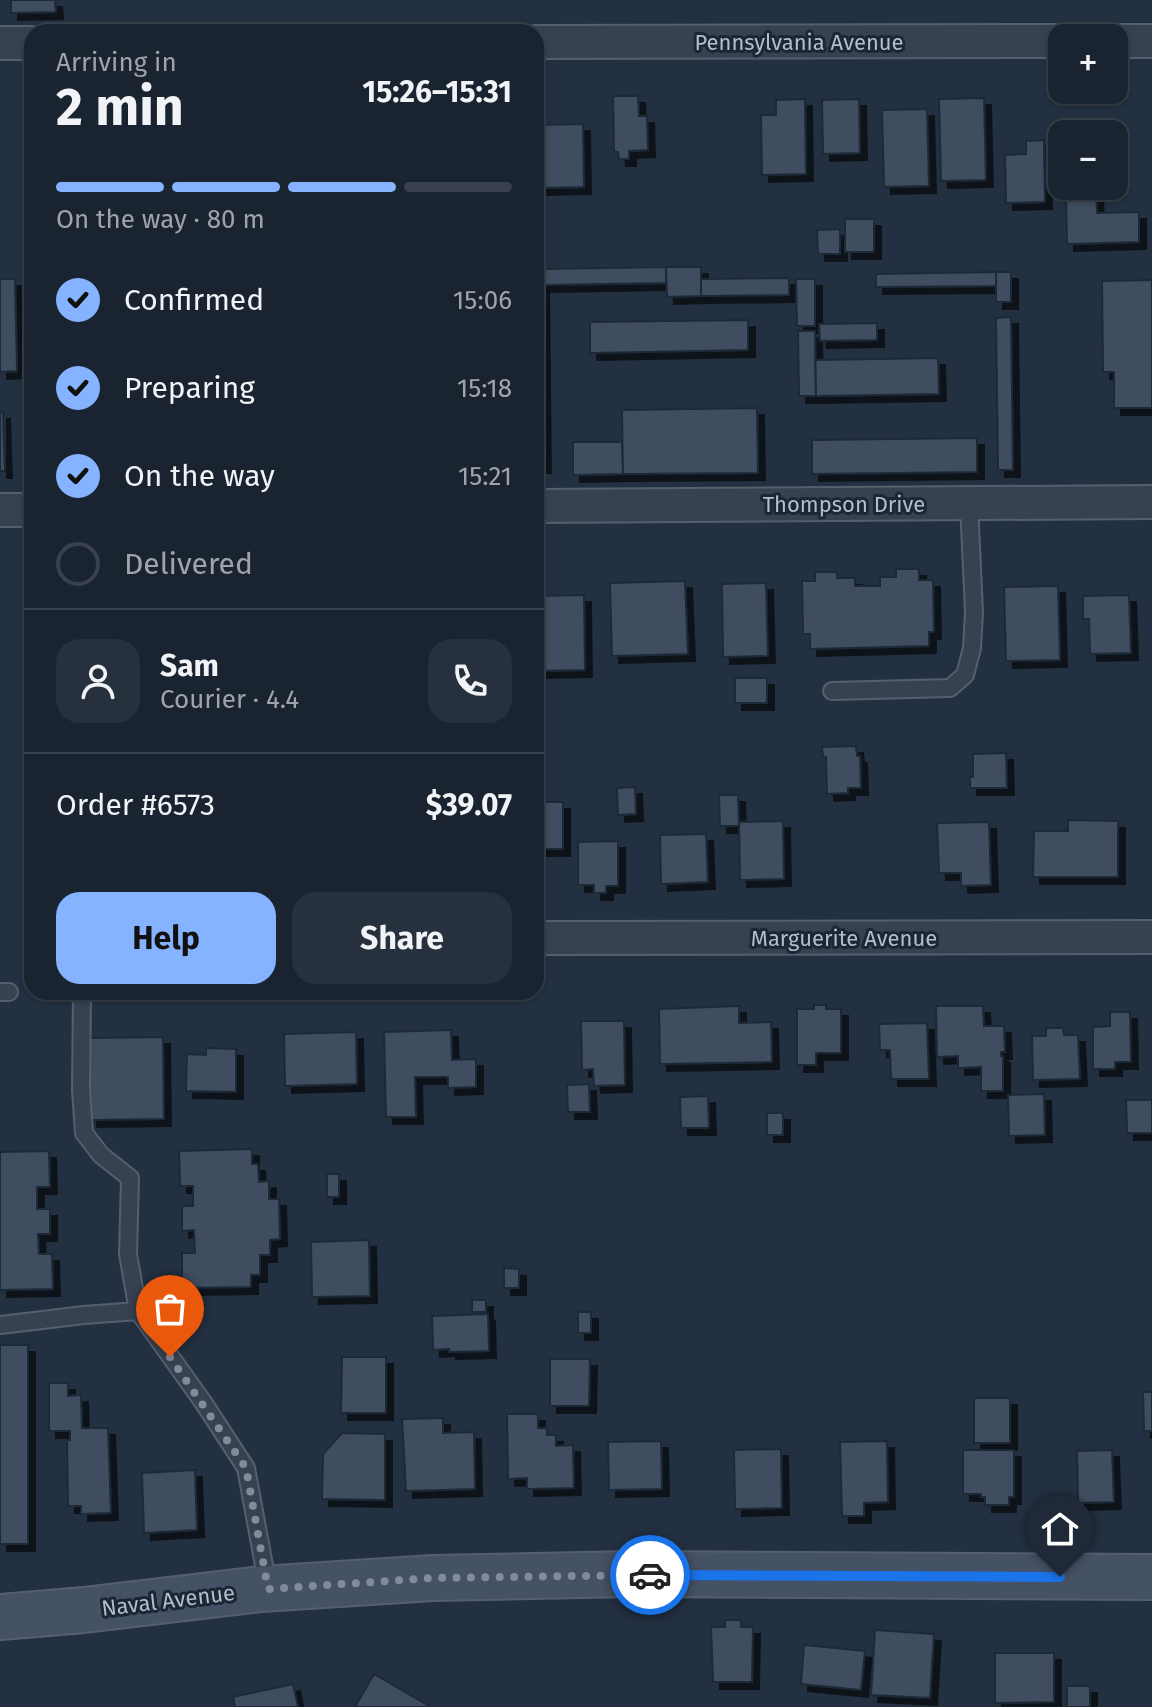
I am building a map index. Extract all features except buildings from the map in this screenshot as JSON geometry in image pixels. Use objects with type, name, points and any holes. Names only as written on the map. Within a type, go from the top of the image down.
[{"type":"street","name":"Pennsylvania Avenue","points":[[544,42],[1048,41]]},
{"type":"street","points":[[1128,41],[1152,41]]},
{"type":"street","points":[[0,43],[24,43]]},
{"type":"street","name":"Thompson Drive","points":[[544,506],[1152,502]]},
{"type":"street","points":[[0,510],[24,510]]},
{"type":"street","name":"Marguerite Avenue","points":[[544,938],[1152,937]]},
{"type":"street","name":"Naval Avenue","points":[[0,1617],[268,1589],[433,1578],[633,1574],[1152,1577]]},
{"type":"lane","points":[[832,691],[950,688],[965,675],[972,648],[974,612],[969,504]]},
{"type":"lane","points":[[82,1000],[84,1133],[101,1155],[130,1178],[128,1254],[138,1311],[246,1468],[268,1589]]},
{"type":"lane","points":[[0,1325],[138,1311]]},
{"type":"way so far","points":[[170,1357],[246,1468],[268,1589],[433,1578],[650,1575]]},
{"type":"route","points":[[650,1575],[1060,1577]]}]
